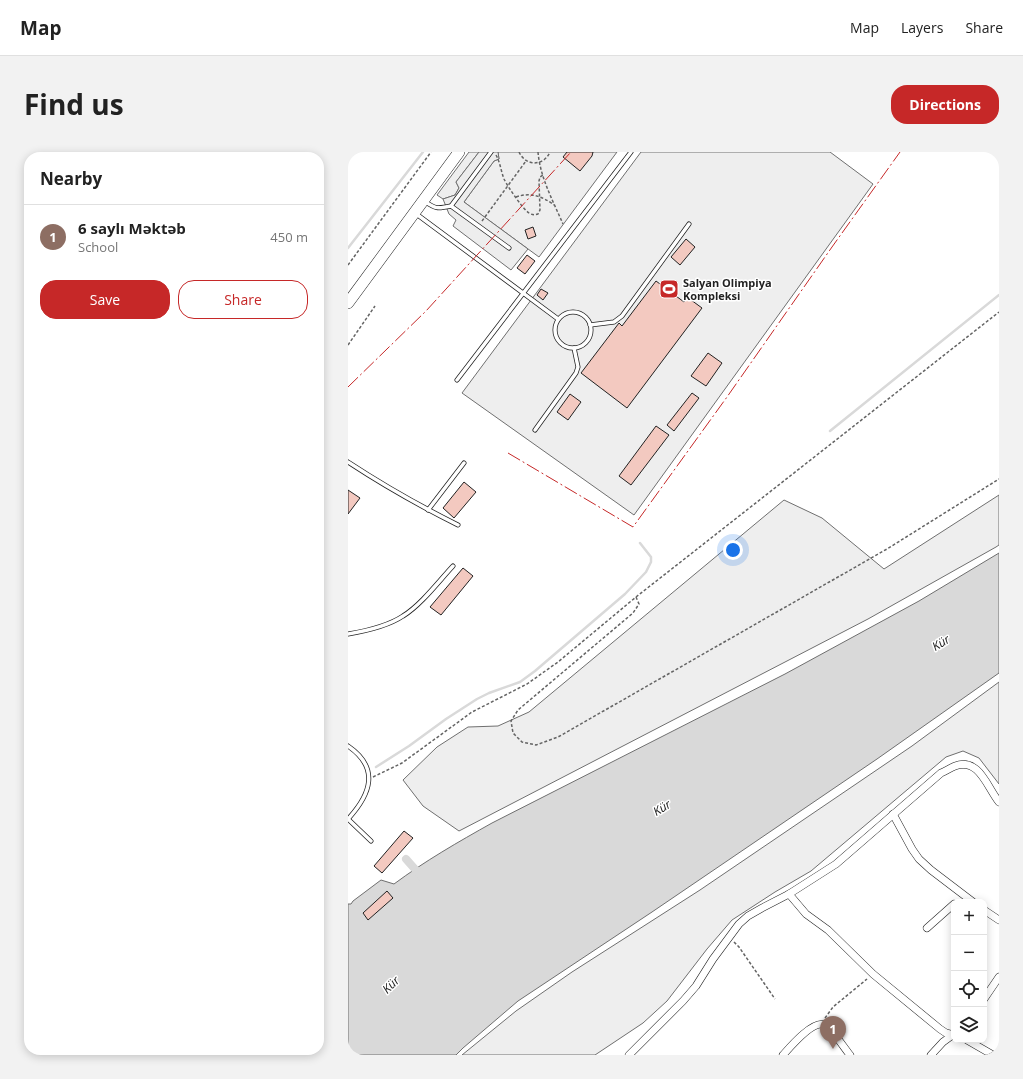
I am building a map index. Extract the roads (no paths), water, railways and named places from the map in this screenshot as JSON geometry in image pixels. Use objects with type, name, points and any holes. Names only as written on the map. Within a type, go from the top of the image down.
[{"type":"main road","points":[[348,303],[459,152]]},
{"type":"street","points":[[629,1055],[683,1002],[696,986],[739,924],[748,916],[789,894],[836,864],[941,773],[955,766],[964,764],[974,767],[980,772],[999,802]]},
{"type":"street","points":[[893,814],[912,849],[919,858],[931,870],[968,899]]},
{"type":"street","points":[[789,894],[806,914],[835,936],[874,974],[940,1029],[951,1033]]},
{"type":"street","points":[[960,899],[963,896]]},
{"type":"street","points":[[927,928],[951,907]]},
{"type":"street","points":[[987,912],[999,920]]},
{"type":"street","points":[[987,995],[999,977]]},
{"type":"street","points":[[783,1055],[803,1034],[812,1027],[820,1025],[825,1025],[836,1036],[850,1055]]},
{"type":"street","points":[[931,1055],[943,1042],[951,1036]]},
{"type":"street","points":[[972,1043],[993,1055]]},
{"type":"lane","points":[[423,201],[438,209],[451,206],[492,152]]},
{"type":"lane","points":[[457,380],[631,152]]},
{"type":"lane","points":[[451,206],[509,248]]},
{"type":"lane","points":[[414,212],[558,319]]},
{"type":"lane","points":[[590,324],[614,322],[622,316],[689,224]]},
{"type":"lane","points":[[567,312],[579,312],[588,319],[590,324],[590,335],[588,340],[579,347],[574,348],[563,345],[556,336],[555,330],[558,319],[567,312]]},
{"type":"lane","points":[[535,430],[576,373],[578,367],[574,348]]},
{"type":"lane","points":[[348,462],[374,479],[428,510],[458,525]]},
{"type":"lane","points":[[428,510],[464,463]]},
{"type":"lane","points":[[348,634],[388,624],[403,616],[414,608],[453,566]]},
{"type":"lane","points":[[348,746],[356,751],[363,759],[370,778],[367,791],[357,809],[348,819],[371,841]]},
{"type":"water","name":"Kür","points":[[999,553],[999,673],[877,759],[518,1001],[456,1055],[348,1055],[348,904],[351,904],[381,880],[394,884],[442,852],[492,823],[785,674],[919,601]]},
{"type":"waterway","points":[[348,248],[423,152]]},
{"type":"waterway","points":[[830,431],[999,295]]},
{"type":"waterway","points":[[376,767],[477,699],[520,682],[535,671],[625,594],[646,572],[651,562],[651,557],[640,543]]},
{"type":"waterway","points":[[406,859],[421,876]]},
{"type":"place","name":"Salyan Olimpiya Kompleksi","points":[[669,289]]},
{"type":"place","name":"6 saylı Məktəb","points":[[833,1049]]}]
